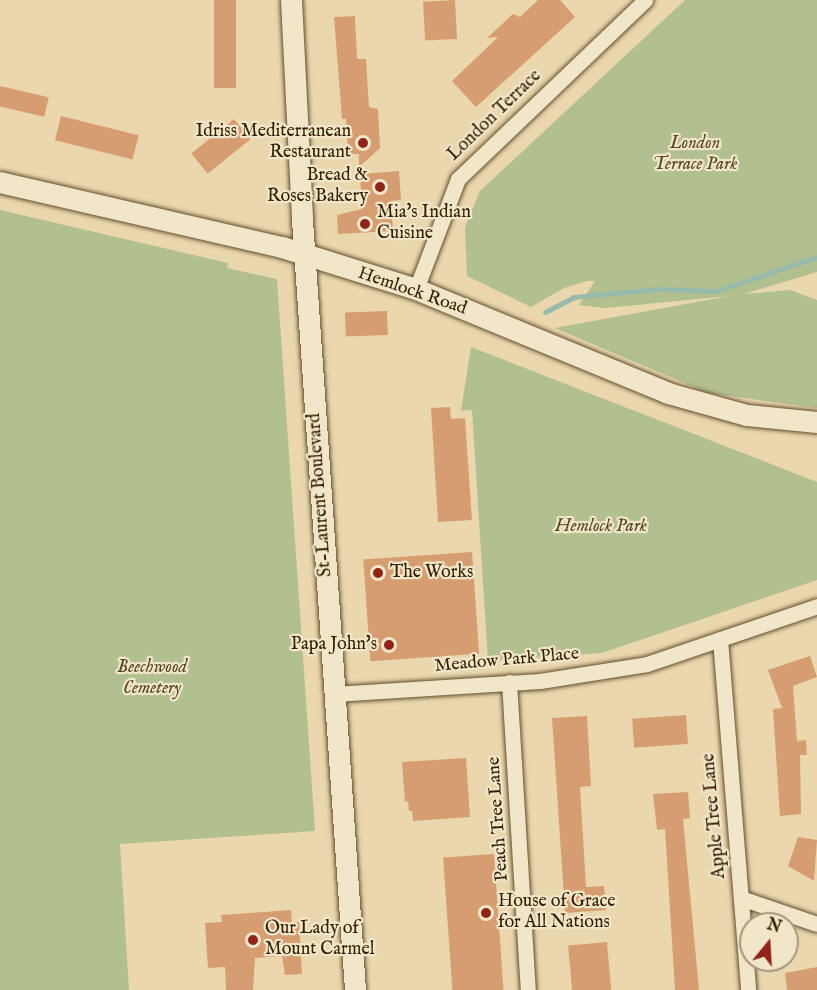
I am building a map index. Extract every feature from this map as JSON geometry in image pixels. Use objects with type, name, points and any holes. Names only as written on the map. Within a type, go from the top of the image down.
[{"type":"main road","name":"St-Laurent Boulevard","points":[[291,0],[304,257],[355,990]]},
{"type":"main road","name":"Hemlock Road","points":[[0,182],[282,247],[304,257],[416,289],[668,393],[747,415],[817,422]]},
{"type":"street","name":"London Terrace","points":[[416,289],[458,179],[645,0]]},
{"type":"street","name":"Meadow Park Place","points":[[334,694],[540,681],[647,664],[817,606]]},
{"type":"street","name":"Apple Tree Lane","points":[[720,639],[748,990]]},
{"type":"street","name":"Peach Tree Lane","points":[[509,682],[528,990]]},
{"type":"street","points":[[741,898],[817,924]]},
{"type":"green space","name":"London Terrace Park","points":[[685,0],[817,0],[817,272],[744,294],[790,290],[817,300],[817,408],[708,393],[555,328],[729,296],[605,308],[579,305],[595,281],[587,281],[564,288],[531,307],[467,276],[465,227],[480,191]]},
{"type":"green space","name":"Beechwood Cemetery","points":[[0,210],[228,263],[227,268],[277,279],[315,831],[120,844],[129,990],[0,990]]},
{"type":"green space","name":"Hemlock Park","points":[[471,347],[817,482],[817,580],[602,653],[488,661],[472,410],[461,411]]},
{"type":"building","points":[[214,0],[236,0],[236,88],[214,88]]},
{"type":"building","points":[[455,0],[457,39],[425,41],[423,2]]},
{"type":"building","points":[[538,0],[560,0],[575,17],[476,107],[452,81],[498,37],[487,38],[513,14],[520,17]]},
{"type":"building","points":[[355,16],[357,59],[366,59],[369,107],[378,109],[380,148],[359,167],[359,154],[348,154],[346,119],[342,119],[334,17]]},
{"type":"building","points":[[0,86],[49,97],[44,117],[0,107]]},
{"type":"building","points":[[61,116],[139,135],[133,160],[55,140]]},
{"type":"building","points":[[234,119],[250,139],[208,174],[191,154]]},
{"type":"building","points":[[399,171],[401,200],[391,201],[393,231],[338,234],[337,215],[362,209],[360,174]]},
{"type":"building","points":[[387,311],[388,335],[346,336],[345,312]]},
{"type":"building","points":[[450,407],[451,419],[465,418],[472,520],[438,522],[431,408]]},
{"type":"building","points":[[472,552],[479,654],[370,661],[363,560]]},
{"type":"building","points":[[810,656],[817,677],[793,686],[797,741],[806,740],[807,755],[800,755],[801,814],[780,816],[773,709],[782,708],[768,670]]},
{"type":"building","points":[[686,715],[688,744],[634,748],[632,719]]},
{"type":"building","points":[[587,716],[591,786],[580,787],[586,887],[604,886],[606,910],[565,913],[552,718]]},
{"type":"building","points":[[466,758],[470,817],[413,821],[408,801],[405,802],[402,762]]},
{"type":"building","points":[[688,792],[690,818],[683,819],[699,990],[675,990],[665,829],[657,830],[653,794]]},
{"type":"building","points":[[798,837],[817,840],[814,881],[788,866]]},
{"type":"building","points":[[494,854],[503,990],[452,990],[443,858]]},
{"type":"building","name":"Our Lady of Mount Carmel","points":[[291,910],[292,922],[299,922],[302,974],[285,975],[282,956],[255,958],[253,990],[226,990],[225,967],[208,968],[205,923],[222,922],[221,915]]},
{"type":"building","points":[[607,942],[611,990],[572,990],[568,945]]},
{"type":"building","points":[[817,967],[817,990],[787,990],[785,973]]},
{"type":"waterway","points":[[545,312],[574,297],[658,289],[716,291],[817,257]]},
{"type":"place","name":"Idriss Mediterranean Restaurant","points":[[363,143]]},
{"type":"place","name":"Bread & Roses Bakery","points":[[380,187]]},
{"type":"place","name":"Mia's Indian Cuisine","points":[[365,224]]},
{"type":"place","name":"The Works","points":[[378,573]]},
{"type":"place","name":"Papa John's","points":[[389,645]]},
{"type":"place","name":"House of Grace for All Nations","points":[[486,913]]},
{"type":"place","name":"Our Lady of Mount Carmel","points":[[253,940]]}]
